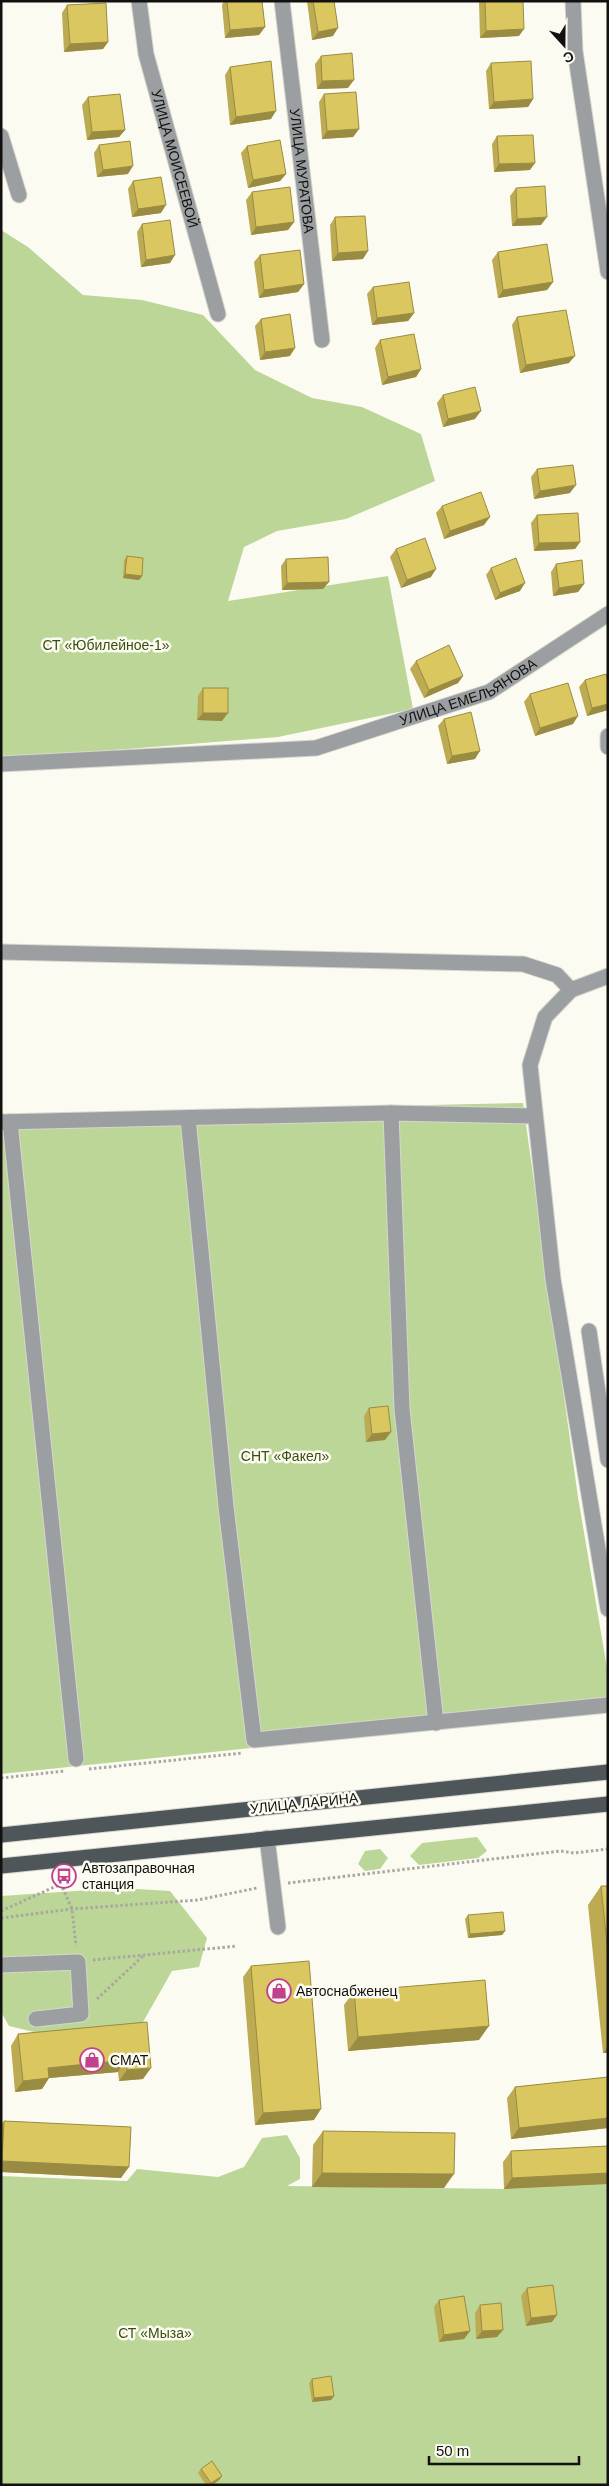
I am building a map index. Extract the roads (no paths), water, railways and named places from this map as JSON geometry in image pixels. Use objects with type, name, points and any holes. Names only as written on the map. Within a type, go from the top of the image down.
[{"type":"main road","name":"УЛИЦА ЛАРИНА","points":[[1,1835],[608,1772]]},
{"type":"main road","points":[[1,1866],[608,1804]]},
{"type":"street","name":"УЛИЦА МОИСЕЕВОЙ","points":[[139,1],[146,54],[218,314]]},
{"type":"street","name":"УЛИЦА МУРАТОВА","points":[[282,1],[322,340]]},
{"type":"street","points":[[573,1],[575,51],[608,272]]},
{"type":"street","points":[[1,136],[19,195]]},
{"type":"street","name":"УЛИЦА ЕМЕЛЬЯНОВА","points":[[1,764],[316,748],[489,692],[608,614]]},
{"type":"street","points":[[608,736],[608,747]]},
{"type":"street","points":[[1,952],[523,964],[557,975],[571,990]]},
{"type":"street","points":[[608,976],[571,990],[545,1017],[530,1065],[553,1279],[608,1609]]},
{"type":"street","points":[[76,1759],[6,1122],[391,1114],[534,1116]]},
{"type":"street","points":[[391,1114],[402,1409],[436,1723]]},
{"type":"street","points":[[188,1118],[226,1506],[254,1740],[608,1705]]},
{"type":"street","points":[[590,1331],[608,1460]]},
{"type":"street","points":[[266,1838],[278,1927]]},
{"type":"street","points":[[1,1965],[78,1962],[81,2014],[36,2019]]},
{"type":"place","name":"Автозаправочная станция","points":[[64,1876]]},
{"type":"place","name":"Автоснабженец","points":[[279,1991]]},
{"type":"place","name":"СМАТ","points":[[92,2060]]},
{"type":"park label","name":"СТ «Юбилейное-1»","points":[[106,645]]},
{"type":"park label","name":"СНТ «Факел»","points":[[285,1456]]},
{"type":"park label","name":"СТ «Мыза»","points":[[155,2333]]}]
